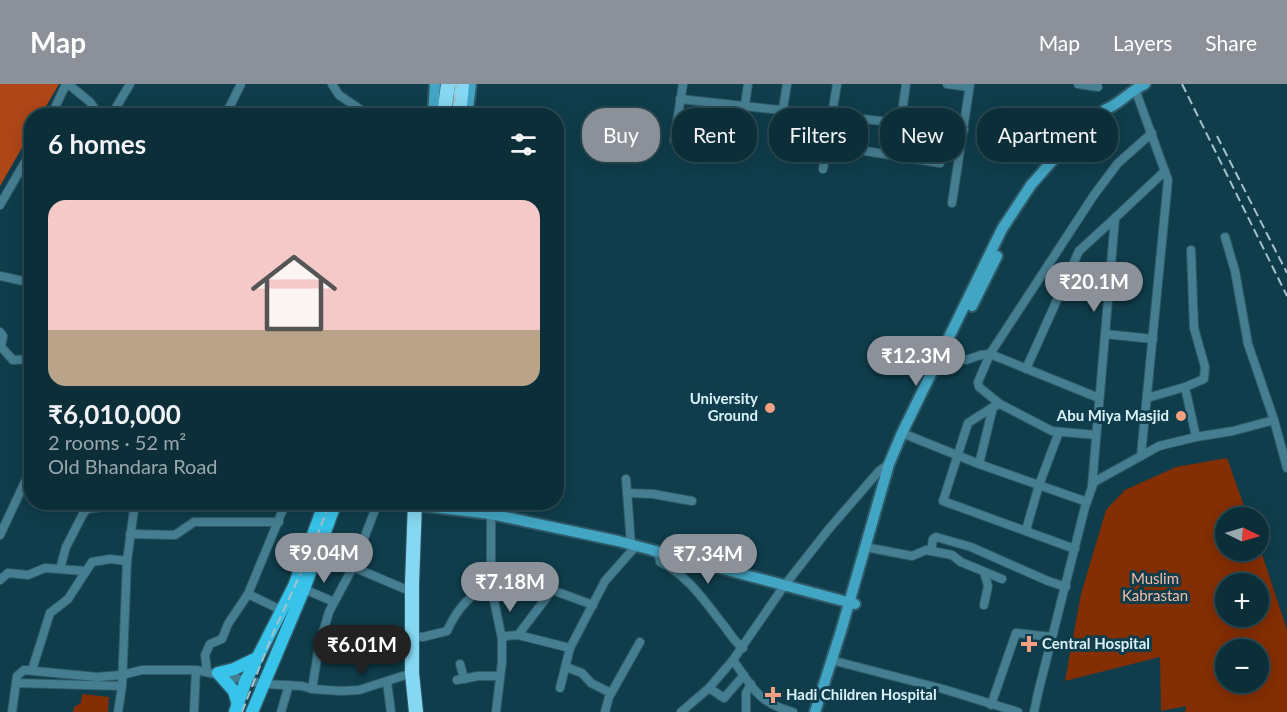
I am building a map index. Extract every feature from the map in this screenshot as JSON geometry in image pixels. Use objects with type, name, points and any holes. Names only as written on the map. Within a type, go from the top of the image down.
[{"type":"highway","points":[[445,108],[448,84]]},
{"type":"highway","points":[[460,108],[462,84]]},
{"type":"highway","points":[[414,510],[412,674],[416,712]]},
{"type":"main road","points":[[434,108],[435,84]]},
{"type":"main road","points":[[468,108],[471,84]]},
{"type":"main road","points":[[868,548],[889,464],[1007,234],[1035,191],[1056,166],[1110,114],[1112,108],[1133,87]]},
{"type":"main road","points":[[819,712],[904,435],[948,354],[962,318]]},
{"type":"main road","points":[[236,708],[246,680],[294,586],[322,510]]},
{"type":"main road","points":[[252,712],[304,589],[333,510]]},
{"type":"main road","points":[[500,510],[852,604]]},
{"type":"main road","points":[[212,672],[234,669],[257,658]]},
{"type":"main road","points":[[815,712],[834,661]]},
{"type":"main road","points":[[212,672],[234,691],[236,708]]},
{"type":"street","points":[[55,108],[67,84],[94,108]]},
{"type":"street","points":[[116,108],[130,84]]},
{"type":"street","points":[[229,108],[242,84]]},
{"type":"street","points":[[332,84],[339,95],[358,108]]},
{"type":"street","points":[[679,108],[683,84]]},
{"type":"street","points":[[745,107],[748,84]]},
{"type":"street","points":[[782,108],[787,84]]},
{"type":"street","points":[[833,108],[837,84]]},
{"type":"street","points":[[902,108],[906,84]]},
{"type":"street","points":[[947,84],[970,85],[965,122]]},
{"type":"street","points":[[1078,84],[1098,87]]},
{"type":"street","points":[[1133,87],[1168,180],[1142,456]]},
{"type":"street","points":[[680,99],[769,109]]},
{"type":"street","points":[[1096,435],[1052,431],[997,406],[979,387],[978,382],[990,354],[1094,195],[1118,163],[1152,133]]},
{"type":"street","points":[[823,170],[825,162]]},
{"type":"street","points":[[934,162],[940,163]]},
{"type":"street","points":[[952,203],[959,162]]},
{"type":"street","points":[[0,205],[24,164]]},
{"type":"street","points":[[1026,369],[1079,251],[1165,171]]},
{"type":"street","points":[[1092,488],[1115,218]]},
{"type":"street","points":[[1225,237],[1235,271],[1248,344],[1275,420],[1287,468]]},
{"type":"street","points":[[1147,398],[1204,379],[1205,367],[1194,328],[1191,250]]},
{"type":"street","points":[[0,276],[24,281]]},
{"type":"street","points":[[0,332],[3,336],[1,347],[13,360],[24,359]]},
{"type":"street","points":[[1105,334],[1153,339]]},
{"type":"street","points":[[948,354],[969,360],[990,354],[1099,398]]},
{"type":"street","points":[[1185,387],[1196,437]]},
{"type":"street","points":[[997,406],[968,423],[943,501],[1075,549]]},
{"type":"street","points":[[979,464],[997,406]]},
{"type":"street","points":[[1034,712],[1094,482],[1159,446],[1275,420]]},
{"type":"street","points":[[1026,530],[1039,485],[1059,432]]},
{"type":"street","points":[[904,435],[1087,502]]},
{"type":"street","points":[[681,712],[709,688],[733,660],[784,586],[871,479],[889,464]]},
{"type":"street","points":[[560,688],[570,648],[604,581],[633,545],[626,479]]},
{"type":"street","points":[[0,535],[24,484]]},
{"type":"street","points":[[627,493],[653,494],[692,501]]},
{"type":"street","points":[[60,569],[66,547],[86,510]]},
{"type":"street","points":[[118,712],[122,686],[127,561],[134,510]]},
{"type":"street","points":[[212,672],[205,656],[210,644],[222,639],[228,624],[248,594],[283,510]]},
{"type":"street","points":[[312,689],[319,646],[334,602],[353,567],[375,510]]},
{"type":"street","points":[[492,510],[491,586],[502,639],[496,712]]},
{"type":"street","points":[[130,534],[175,535],[194,522],[279,522]]},
{"type":"street","points":[[930,551],[933,539],[936,537],[971,547],[1066,587]]},
{"type":"street","points":[[868,548],[912,556],[926,550],[952,555],[961,562],[1002,579]]},
{"type":"street","points":[[652,550],[659,555],[660,562],[674,569],[705,601],[734,642],[743,648]]},
{"type":"street","points":[[32,670],[50,613],[68,599],[92,562],[127,561]]},
{"type":"street","points":[[353,567],[412,592]]},
{"type":"street","points":[[0,580],[8,573],[28,575],[45,568],[85,571]]},
{"type":"street","points":[[984,572],[988,586],[984,605]]},
{"type":"street","points":[[492,574],[525,580],[593,604]]},
{"type":"street","points":[[413,636],[423,637],[447,631],[462,606],[482,589],[491,586]]},
{"type":"street","points":[[304,589],[334,602]]},
{"type":"street","points":[[518,635],[553,589]]},
{"type":"street","points":[[248,594],[281,610]]},
{"type":"street","points":[[991,705],[1016,633],[1052,637]]},
{"type":"street","points":[[502,639],[506,636],[518,635],[570,648]]},
{"type":"street","points":[[605,712],[611,693],[639,642]]},
{"type":"street","points":[[733,660],[764,701],[777,708],[794,712]]},
{"type":"street","points":[[834,661],[943,689],[1007,711],[1018,712]]},
{"type":"street","points":[[460,663],[460,679],[500,676]]},
{"type":"street","points":[[566,667],[582,673],[591,683],[611,693]]},
{"type":"street","points":[[12,712],[17,676],[20,672],[32,670],[77,676],[122,675],[142,670],[196,670],[264,684],[341,691],[359,690],[412,674]]},
{"type":"street","points":[[194,712],[196,670]]},
{"type":"street","points":[[709,688],[724,698],[744,675]]},
{"type":"street","points":[[387,682],[391,712]]},
{"type":"street","points":[[16,684],[122,686]]},
{"type":"street","points":[[746,712],[746,693],[751,684]]},
{"type":"street","points":[[281,712],[289,685]]},
{"type":"green space","name":"Muslim Kabrastan","points":[[1227,458],[1244,507],[1215,507],[1215,561],[1264,561],[1268,573],[1215,573],[1215,627],[1269,627],[1269,575],[1287,630],[1287,712],[1185,712],[1186,706],[1161,711],[1160,657],[1065,681],[1081,594],[1106,510],[1125,490],[1176,467]]},
{"type":"green space","points":[[82,694],[109,697],[108,712],[73,712],[74,707],[81,703]]},
{"type":"shaded area","points":[[0,84],[59,84],[45,108],[24,108],[24,144],[0,186]]},
{"type":"railway","points":[[454,108],[457,84]]},
{"type":"railway","points":[[1182,84],[1287,296]]},
{"type":"railway","points":[[1217,136],[1287,273]]},
{"type":"railway","points":[[242,712],[273,633],[313,547],[327,510]]},
{"type":"place","name":"University Ground","points":[[770,408]]},
{"type":"place","name":"Abu Miya Masjid","points":[[1181,416]]},
{"type":"place","name":"Central Hospital","points":[[1029,644]]},
{"type":"place","name":"Hadi Children Hospital","points":[[773,695]]}]
